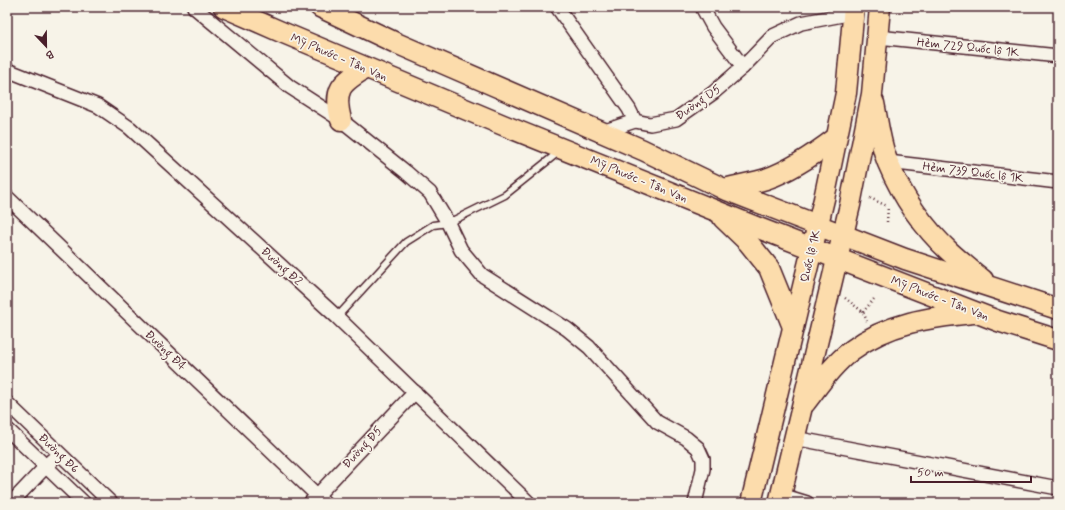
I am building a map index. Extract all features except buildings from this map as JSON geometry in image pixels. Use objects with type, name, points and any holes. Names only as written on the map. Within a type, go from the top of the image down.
[{"type":"main road","name":"Mỹ Phước - Tân Vạn","points":[[224,7],[503,125],[716,211],[978,313],[1058,340]]},
{"type":"main road","name":"Mỹ Phước - Tân Vạn","points":[[320,7],[396,43],[643,150],[724,189],[905,259],[1058,308]]},
{"type":"main road","points":[[780,499],[843,235],[872,94],[880,7]]},
{"type":"main road","name":"Quốc lộ 1K","points":[[752,503],[818,225],[846,94],[853,10]]},
{"type":"main road","points":[[341,120],[337,105],[341,87],[347,80],[366,68]]},
{"type":"main road","points":[[872,94],[888,162],[902,191],[916,213],[950,253],[991,286]]},
{"type":"main road","points":[[724,189],[767,178],[809,158],[836,138]]},
{"type":"main road","points":[[716,211],[748,242],[769,268],[793,327]]},
{"type":"main road","points":[[801,408],[829,372],[851,350],[879,333],[910,322],[938,316],[978,313]]},
{"type":"street","points":[[194,7],[290,86],[341,120],[406,172],[430,193],[448,223],[461,250],[482,276],[572,333],[589,347],[657,422],[686,438],[698,448],[703,459],[703,469],[695,503]]},
{"type":"street","points":[[556,7],[636,121],[602,132]]},
{"type":"street","points":[[702,7],[713,27],[743,67]]},
{"type":"street","name":"Đường D5","points":[[636,121],[650,124],[676,119],[713,93],[743,67],[773,36],[801,22],[853,10]]},
{"type":"street","name":"Hẻm 729 Quốc lộ 1K","points":[[878,37],[1058,56]]},
{"type":"street","name":"Đường Đ2","points":[[7,70],[98,106],[130,128],[337,317],[529,503]]},
{"type":"street","name":"Hẻm 739 Quốc lộ 1K","points":[[888,162],[1058,182]]},
{"type":"street","name":"Đường Đ4","points":[[7,197],[317,501]]},
{"type":"street","name":"Đường Đ5","points":[[317,501],[415,392]]},
{"type":"street","name":"Đường Đ6","points":[[7,403],[111,503]]},
{"type":"street","name":"Đường Đ6","points":[[7,429],[84,503]]},
{"type":"street","points":[[794,438],[1058,488]]},
{"type":"street","points":[[12,503],[59,453]]},
{"type":"street","points":[[780,499],[807,503]]},
{"type":"lane","points":[[337,317],[406,242],[433,225],[448,223],[505,195],[563,148]]},
{"type":"path","points":[[868,197],[887,206]]},
{"type":"path","points":[[887,206],[891,203]]},
{"type":"path","points":[[887,206],[887,222]]},
{"type":"path","points":[[843,296],[863,312],[868,324]]},
{"type":"path","points":[[863,312],[874,299]]}]
